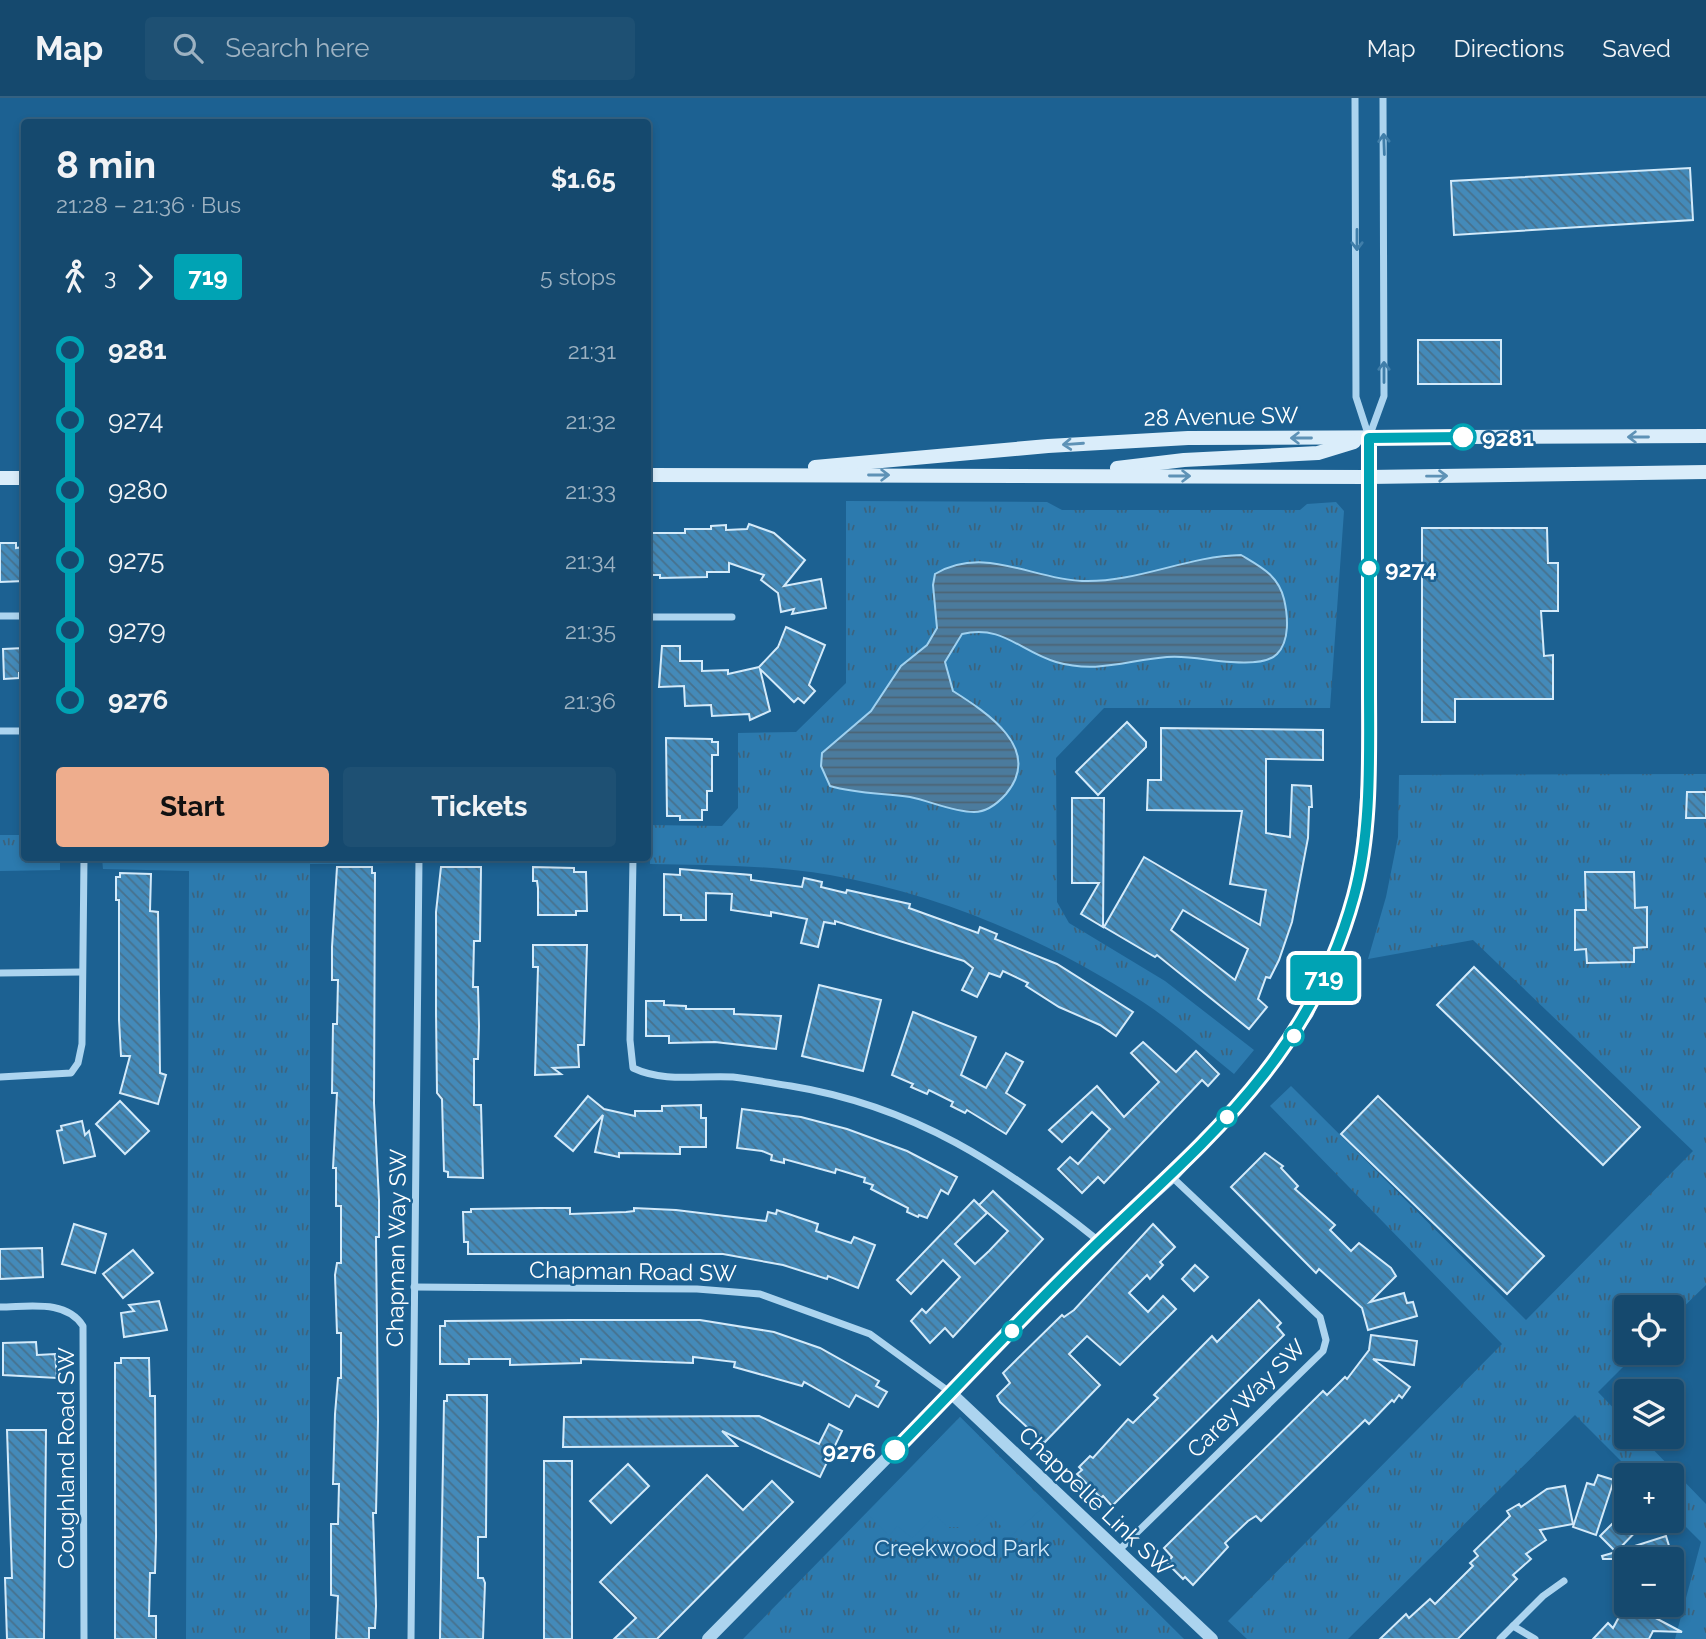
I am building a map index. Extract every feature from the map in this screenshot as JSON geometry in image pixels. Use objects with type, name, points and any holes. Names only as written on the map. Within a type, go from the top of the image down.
[{"type":"main road","name":"28 Avenue SW","points":[[737,475],[1116,441],[1706,436]]},
{"type":"main road","points":[[1053,476],[1184,460],[1318,453],[1369,438]]},
{"type":"main road","name":"28 Avenue SW","points":[[651,475],[1369,477],[1706,472]]},
{"type":"main road","points":[[0,478],[21,478]]},
{"type":"street","points":[[708,1639],[1100,1242],[1172,1177],[1261,1080],[1287,1047],[1323,981],[1354,894],[1362,850],[1368,772],[1369,438],[1356,397],[1355,98]]},
{"type":"street","points":[[1369,438],[1384,396],[1383,98]]},
{"type":"street","points":[[0,616],[21,616]]},
{"type":"street","points":[[651,617],[732,617]]},
{"type":"street","points":[[0,731],[21,731]]},
{"type":"street","points":[[0,1077],[71,1073],[78,1063],[82,1044],[84,861]]},
{"type":"street","name":"Chapman Way SW","points":[[411,1639],[419,861]]},
{"type":"street","points":[[633,861],[630,1040],[633,1068],[662,1077],[733,1077],[790,1086],[843,1096],[901,1116],[953,1139],[1002,1168],[1100,1242]]},
{"type":"street","points":[[0,973],[82,972]]},
{"type":"street","name":"Carey Way SW","points":[[1118,1552],[1323,1351],[1326,1340],[1320,1317],[1172,1177]]},
{"type":"street","name":"Chapman Road SW","points":[[414,1287],[697,1289],[760,1294],[870,1334],[951,1393]]},
{"type":"street","name":"Coughland Road SW","points":[[0,1307],[64,1309],[76,1316],[83,1326],[84,1639]]},
{"type":"street","name":"Chappelle Link SW","points":[[951,1393],[1212,1639]]},
{"type":"street","points":[[1500,1639],[1543,1595],[1564,1581]]},
{"type":"street","points":[[1513,1626],[1535,1639]]},
{"type":"green space","points":[[846,501],[1047,502],[1062,510],[1300,510],[1307,504],[1336,502],[1344,511],[1330,708],[1104,708],[1056,758],[1057,902],[1069,923],[1165,981],[1254,1050],[1234,1074],[1166,1019],[1107,980],[1031,940],[953,908],[872,884],[830,875],[740,866],[650,864],[651,825],[722,826],[738,808],[738,733],[796,732],[846,683]]},
{"type":"green space","points":[[1706,774],[1706,1285],[1684,1306],[1684,1295],[1614,1295],[1614,1365],[1625,1365],[1598,1392],[1614,1409],[1614,1449],[1653,1449],[1666,1463],[1623,1463],[1575,1415],[1348,1639],[1247,1639],[1228,1621],[1502,1344],[1270,1106],[1291,1086],[1526,1320],[1693,1151],[1473,940],[1368,959],[1386,897],[1398,837],[1399,775]]},
{"type":"green space","points":[[0,835],[21,835],[21,861],[60,861],[60,870],[0,871]]},
{"type":"green space","points":[[102,861],[398,861],[310,864],[310,1639],[186,1639],[189,871],[103,869]]},
{"type":"green space","name":"Creekwood Park","points":[[960,1417],[1184,1639],[743,1639]]},
{"type":"green space","points":[[960,1417],[1047,1504],[1011,1536],[989,1514],[975,1527],[947,1527],[936,1515],[912,1538],[897,1526],[889,1536],[867,1513]]},
{"type":"green space","points":[[1684,1481],[1706,1504],[1706,1639],[1675,1639],[1681,1617],[1684,1617],[1684,1605],[1701,1542],[1684,1525]]},
{"type":"shaded area","points":[[1241,555],[1273,578],[1284,599],[1286,635],[1281,649],[1273,657],[1243,663],[1175,657],[1085,667],[1044,658],[1011,640],[989,633],[962,634],[945,662],[953,691],[994,721],[1015,747],[1018,762],[1016,778],[1006,794],[992,806],[966,812],[910,797],[830,786],[821,766],[822,753],[871,711],[901,666],[927,645],[937,628],[933,585],[935,574],[953,566],[990,563],[1063,579],[1102,580],[1221,556]]},
{"type":"building","points":[[1690,168],[1693,220],[1454,235],[1451,181]]},
{"type":"building","points":[[1418,340],[1501,340],[1501,384],[1418,384]]},
{"type":"building","points":[[749,524],[774,533],[805,560],[784,586],[821,579],[826,608],[792,614],[794,609],[781,612],[778,593],[761,580],[764,575],[729,563],[729,572],[707,572],[707,577],[660,578],[660,575],[651,575],[651,533],[685,533],[685,529],[711,529],[711,526],[726,525],[726,530],[747,529]]},
{"type":"building","points":[[1422,528],[1547,528],[1548,563],[1558,563],[1558,611],[1541,611],[1544,656],[1553,655],[1553,699],[1455,699],[1455,722],[1422,722]]},
{"type":"building","points":[[0,543],[16,543],[16,548],[21,547],[21,581],[0,582]]},
{"type":"building","points":[[786,627],[825,645],[809,685],[815,691],[804,703],[798,698],[794,702],[760,669],[770,711],[750,720],[749,714],[712,716],[711,705],[685,706],[684,686],[659,687],[662,646],[680,646],[680,661],[702,661],[702,671],[728,670],[728,674],[759,667],[778,647]]},
{"type":"building","points":[[21,648],[19,678],[4,679],[3,649]]},
{"type":"building","points":[[1127,722],[1146,742],[1146,747],[1098,795],[1076,772]]},
{"type":"building","points":[[1161,728],[1323,730],[1323,760],[1266,759],[1266,833],[1290,837],[1292,785],[1311,786],[1312,807],[1309,807],[1308,838],[1292,922],[1279,960],[1270,978],[1266,977],[1258,999],[1267,1007],[1249,1029],[1157,955],[1155,957],[1104,927],[1144,857],[1260,925],[1266,890],[1230,884],[1242,811],[1147,810],[1148,780],[1161,780]],"holes":[[[1183,910],[1248,949],[1235,980],[1171,930]]]},
{"type":"building","points":[[666,738],[712,739],[712,742],[718,742],[718,755],[712,755],[712,791],[707,791],[707,810],[702,810],[702,820],[680,820],[680,816],[667,816]]},
{"type":"building","points":[[1687,792],[1706,792],[1706,818],[1686,818]]},
{"type":"building","points":[[1072,798],[1104,798],[1103,927],[1081,914],[1099,883],[1072,883]]},
{"type":"building","points":[[337,867],[372,867],[372,873],[375,873],[374,1103],[379,1200],[379,1237],[376,1237],[378,1421],[376,1513],[373,1513],[376,1606],[375,1628],[369,1628],[369,1639],[336,1639],[338,1596],[331,1595],[331,1524],[338,1524],[339,1484],[333,1484],[335,1414],[338,1378],[341,1378],[341,1333],[337,1333],[335,1275],[337,1263],[341,1263],[341,1206],[336,1206],[336,1168],[333,1168],[337,1093],[332,1093],[333,1024],[337,1024],[338,980],[332,980]]},
{"type":"building","points":[[441,867],[481,867],[480,941],[474,941],[473,987],[478,987],[479,1026],[478,1059],[474,1059],[474,1105],[481,1105],[483,1178],[448,1177],[448,1172],[444,1171],[442,1099],[437,1093],[436,1013],[436,912]]},
{"type":"building","points":[[533,867],[574,868],[574,872],[586,872],[587,911],[576,911],[576,915],[538,915],[538,888],[537,881],[533,881]]},
{"type":"building","points":[[680,869],[751,875],[751,880],[802,887],[804,878],[822,882],[821,887],[910,904],[909,908],[978,933],[980,927],[997,934],[995,939],[1057,964],[1133,1012],[1116,1036],[1100,1025],[1059,1007],[1026,986],[1028,983],[1003,971],[1000,977],[989,973],[977,997],[962,990],[973,968],[964,961],[835,921],[835,924],[824,922],[818,947],[801,943],[807,919],[771,912],[771,916],[731,910],[732,894],[706,893],[706,920],[681,920],[681,915],[664,915],[664,874],[680,875]]},
{"type":"building","points":[[1585,872],[1634,872],[1635,908],[1647,907],[1647,947],[1634,948],[1634,962],[1587,963],[1586,949],[1575,950],[1575,910],[1586,910]]},
{"type":"building","points":[[120,873],[151,874],[150,911],[158,912],[160,1073],[166,1075],[158,1104],[120,1093],[130,1056],[121,1056],[119,1020],[119,900],[116,900],[116,877],[120,877]]},
{"type":"building","points":[[533,945],[587,945],[584,1045],[578,1045],[579,1067],[553,1068],[561,1074],[535,1075],[538,967],[533,967]]},
{"type":"building","points":[[1474,967],[1640,1127],[1603,1165],[1437,1005]]},
{"type":"building","points":[[819,985],[881,1000],[863,1071],[802,1056]]},
{"type":"building","points":[[646,1001],[664,1001],[664,1005],[686,1006],[686,1009],[734,1009],[734,1014],[781,1016],[776,1049],[715,1042],[669,1043],[669,1036],[646,1036]]},
{"type":"building","points":[[913,1012],[976,1037],[961,1075],[986,1088],[1006,1053],[1023,1062],[1006,1093],[1025,1105],[1006,1134],[967,1110],[965,1113],[951,1106],[953,1102],[929,1090],[927,1094],[911,1087],[913,1084],[892,1075]]},
{"type":"building","points":[[1143,1042],[1176,1072],[1196,1051],[1219,1074],[1208,1086],[1202,1080],[1104,1183],[1098,1177],[1082,1193],[1058,1169],[1070,1157],[1078,1164],[1110,1129],[1092,1112],[1062,1142],[1049,1130],[1097,1086],[1124,1117],[1159,1082],[1131,1053]]},
{"type":"building","points":[[588,1096],[604,1109],[635,1116],[635,1111],[662,1111],[662,1106],[701,1105],[701,1118],[706,1118],[706,1147],[680,1147],[680,1154],[619,1153],[619,1157],[595,1152],[603,1115],[573,1151],[555,1136]]},
{"type":"building","points":[[1378,1096],[1544,1256],[1507,1294],[1341,1134]]},
{"type":"building","points":[[120,1101],[149,1131],[125,1154],[96,1124]]},
{"type":"building","points":[[742,1109],[801,1117],[847,1129],[907,1151],[957,1177],[948,1194],[941,1190],[927,1218],[918,1217],[907,1212],[908,1208],[871,1189],[873,1185],[864,1182],[865,1178],[836,1169],[835,1173],[784,1159],[784,1163],[771,1160],[772,1155],[762,1151],[737,1148]]},
{"type":"building","points":[[82,1121],[85,1135],[89,1131],[95,1156],[64,1163],[57,1131],[62,1130],[61,1126]]},
{"type":"building","points":[[1265,1153],[1283,1166],[1281,1168],[1298,1186],[1295,1189],[1335,1225],[1330,1230],[1351,1251],[1359,1243],[1391,1268],[1396,1276],[1370,1302],[1404,1293],[1407,1303],[1413,1302],[1417,1316],[1368,1330],[1362,1308],[1319,1269],[1316,1273],[1231,1187]]},
{"type":"building","points":[[993,1191],[1043,1239],[953,1337],[945,1328],[930,1343],[911,1321],[922,1309],[926,1313],[960,1277],[943,1260],[911,1294],[897,1280],[974,1200],[979,1205]],"holes":[[[979,1205],[1008,1231],[975,1264],[955,1244],[987,1213]]]},
{"type":"building","points":[[570,1208],[570,1214],[626,1212],[634,1211],[634,1208],[676,1210],[766,1221],[768,1212],[776,1214],[777,1210],[818,1224],[816,1231],[851,1243],[854,1237],[875,1245],[858,1288],[828,1276],[827,1279],[783,1265],[723,1254],[468,1254],[468,1242],[464,1242],[463,1212],[471,1212],[471,1209]]},
{"type":"building","points":[[74,1224],[106,1234],[95,1273],[62,1264]]},
{"type":"building","points":[[1153,1224],[1175,1247],[1160,1262],[1163,1265],[1150,1279],[1147,1275],[1129,1293],[1148,1312],[1163,1296],[1176,1309],[1120,1365],[1087,1336],[1069,1354],[1100,1385],[1044,1443],[1000,1402],[997,1396],[1010,1383],[1003,1373],[1062,1315],[1064,1317],[1074,1310]]},
{"type":"building","points":[[42,1248],[43,1277],[0,1279],[0,1249]]},
{"type":"building","points":[[133,1250],[153,1273],[123,1298],[103,1274]]},
{"type":"building","points":[[1195,1265],[1208,1277],[1194,1291],[1182,1279]]},
{"type":"building","points":[[1259,1300],[1281,1323],[1277,1327],[1284,1335],[1112,1506],[1103,1496],[1101,1498],[1077,1474],[1082,1470],[1079,1467],[1090,1456],[1093,1458],[1128,1419],[1133,1423],[1158,1398],[1154,1395],[1212,1336],[1217,1342]]},
{"type":"building","points":[[159,1301],[167,1330],[124,1337],[121,1313],[134,1311],[129,1305]]},
{"type":"building","points":[[700,1320],[774,1332],[820,1348],[879,1381],[876,1386],[887,1392],[878,1407],[856,1395],[849,1407],[804,1382],[802,1386],[734,1367],[735,1362],[693,1357],[693,1363],[581,1359],[581,1363],[510,1365],[510,1359],[469,1359],[469,1364],[440,1364],[440,1326],[445,1326],[445,1321]]},
{"type":"building","points":[[1371,1335],[1417,1341],[1414,1365],[1373,1359],[1410,1387],[1402,1398],[1399,1395],[1394,1402],[1392,1400],[1369,1424],[1365,1420],[1261,1521],[1256,1516],[1248,1521],[1225,1543],[1228,1547],[1193,1585],[1185,1577],[1183,1579],[1167,1563],[1172,1557],[1164,1548],[1323,1391],[1327,1395],[1345,1377],[1347,1379],[1369,1350]]},
{"type":"building","points":[[36,1342],[37,1355],[55,1354],[57,1378],[3,1375],[3,1343]]},
{"type":"building","points":[[121,1358],[149,1358],[150,1396],[155,1396],[156,1537],[155,1573],[150,1573],[149,1616],[156,1616],[156,1639],[115,1639],[115,1363],[121,1363]]},
{"type":"building","points":[[447,1395],[487,1395],[486,1537],[478,1537],[478,1578],[483,1578],[485,1583],[483,1639],[440,1639],[444,1401],[447,1401]]},
{"type":"building","points":[[759,1416],[819,1444],[829,1424],[842,1431],[820,1477],[722,1431],[737,1446],[563,1447],[564,1417]]},
{"type":"building","points":[[7,1430],[46,1430],[44,1639],[7,1639],[5,1578],[12,1578]]},
{"type":"building","points":[[544,1461],[572,1461],[572,1639],[544,1639]]},
{"type":"building","points":[[628,1464],[649,1486],[611,1523],[590,1501]]},
{"type":"building","points":[[707,1475],[743,1510],[772,1481],[793,1502],[657,1639],[614,1639],[636,1618],[600,1582]]},
{"type":"building","points":[[1598,1475],[1614,1480],[1596,1535],[1573,1527],[1587,1483],[1594,1485]]},
{"type":"building","points":[[1565,1486],[1573,1524],[1540,1530],[1546,1540],[1526,1554],[1531,1559],[1513,1575],[1517,1579],[1458,1639],[1380,1639],[1406,1614],[1409,1618],[1430,1599],[1435,1604],[1473,1566],[1470,1563],[1478,1556],[1474,1551],[1510,1516],[1507,1511],[1519,1504],[1521,1507],[1547,1489]]},
{"type":"building","points":[[1614,1522],[1614,1533],[1634,1533],[1621,1547],[1614,1547],[1614,1550],[1600,1536]]},
{"type":"building","points":[[1666,1536],[1669,1547],[1631,1547]]},
{"type":"building","points":[[1614,1552],[1614,1559],[1603,1559],[1602,1556]]},
{"type":"building","points":[[1619,1617],[1654,1617],[1682,1632],[1653,1631],[1649,1639],[1593,1639],[1608,1623],[1613,1628]]},
{"type":"bus line","name":"719","points":[[895,1450],[1100,1242],[1172,1177],[1261,1080],[1287,1047],[1308,1013],[1341,936],[1354,894],[1366,814],[1369,438],[1463,437]]},
{"type":"place","name":"9281","points":[[1463,437]]},
{"type":"place","name":"9274","points":[[1369,568]]},
{"type":"place","name":"9276","points":[[895,1450]]}]
